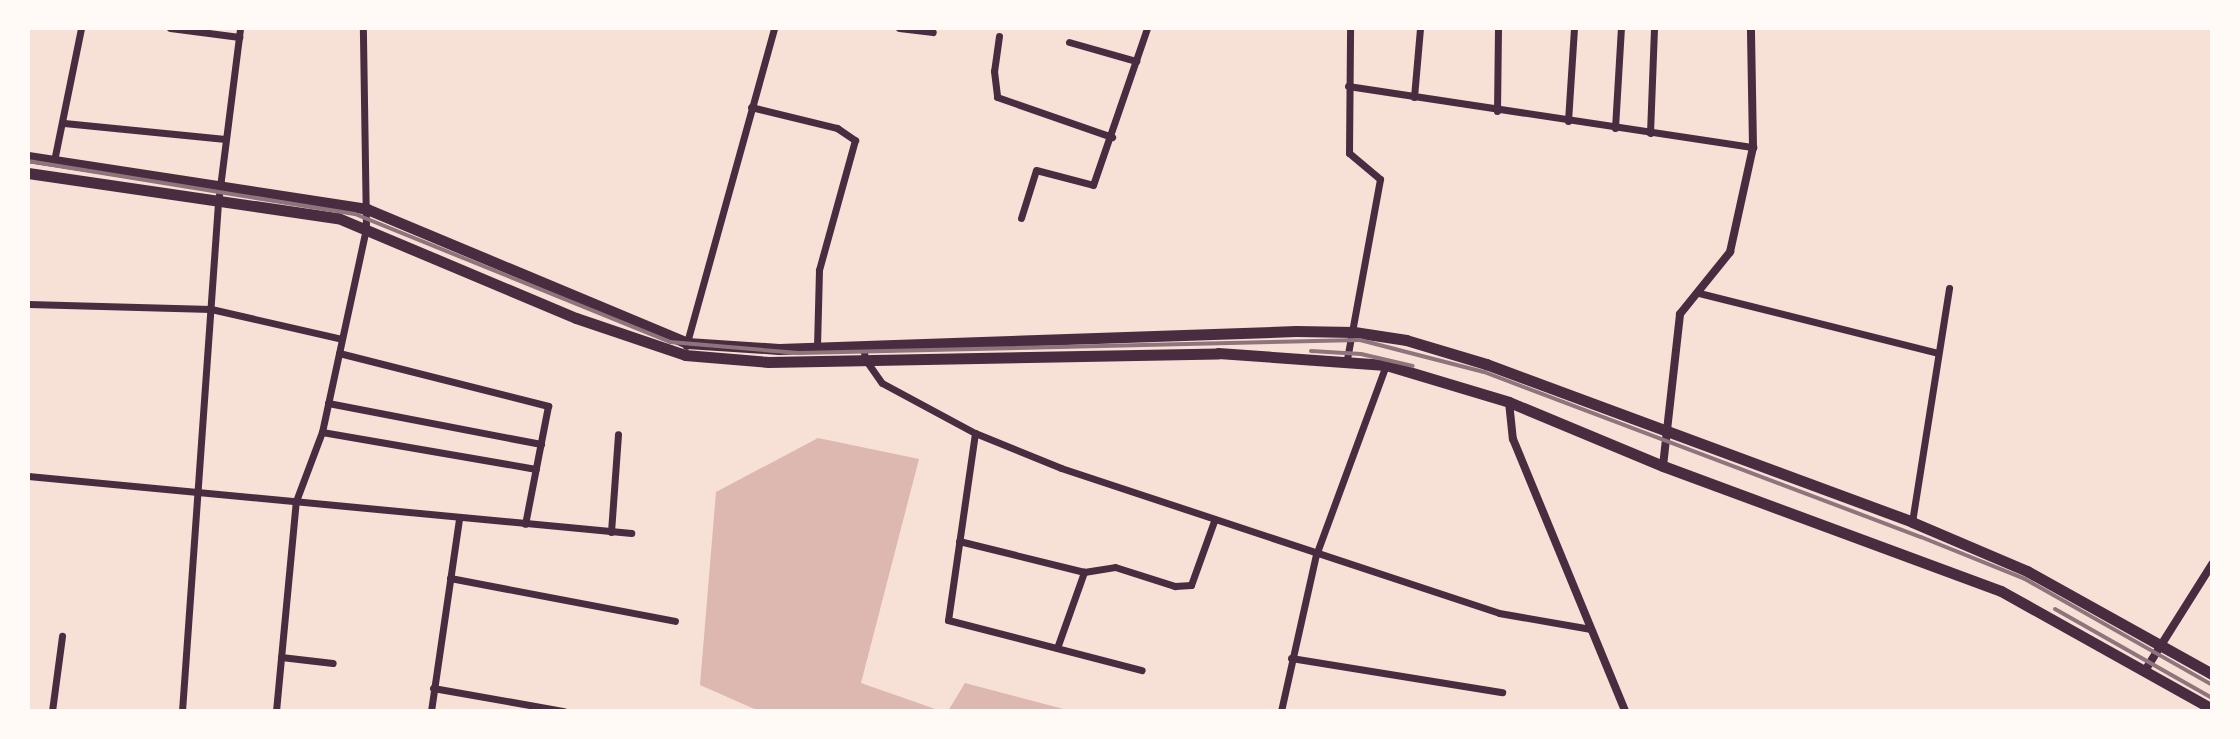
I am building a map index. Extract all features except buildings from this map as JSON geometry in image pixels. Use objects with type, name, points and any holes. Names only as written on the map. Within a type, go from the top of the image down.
[{"type":"main road","points":[[28,157],[367,209],[686,349],[1354,332],[1406,340],[1486,364],[1912,522],[2027,571],[2160,642],[2212,674]]},
{"type":"main road","points":[[28,173],[338,218],[576,318],[686,349],[769,362],[1218,353],[1347,359],[1386,365],[1509,402],[1663,466],[2001,591],[2146,669],[2212,709]]},
{"type":"street","points":[[54,161],[81,28]]},
{"type":"street","points":[[170,28],[240,32],[218,203],[182,711]]},
{"type":"street","points":[[276,711],[296,501],[322,432],[366,228],[363,28]]},
{"type":"street","points":[[686,349],[774,28]]},
{"type":"street","points":[[899,28],[933,32]]},
{"type":"street","points":[[1021,218],[1036,170],[1093,185],[1147,28]]},
{"type":"street","points":[[1347,359],[1380,179],[1349,153],[1350,28]]},
{"type":"street","points":[[1414,97],[1420,28]]},
{"type":"street","points":[[1497,111],[1498,28]]},
{"type":"street","points":[[1568,121],[1574,28]]},
{"type":"street","points":[[1615,128],[1621,28]]},
{"type":"street","points":[[1650,133],[1654,28]]},
{"type":"street","points":[[1663,466],[1680,314],[1730,252],[1753,147],[1751,28]]},
{"type":"street","points":[[999,36],[994,71],[997,97],[1112,137]]},
{"type":"street","points":[[1069,42],[1136,61]]},
{"type":"street","points":[[1348,86],[1497,111],[1753,147]]},
{"type":"street","points":[[751,107],[837,128],[855,140],[819,270],[817,347]]},
{"type":"street","points":[[64,123],[225,139]]},
{"type":"street","points":[[1912,522],[1949,288]]},
{"type":"street","points":[[1699,293],[1938,353]]},
{"type":"street","points":[[28,304],[211,309],[342,339]]},
{"type":"street","points":[[863,343],[865,359],[882,383],[975,433],[1316,555],[1499,613],[1591,629]]},
{"type":"street","points":[[339,353],[548,406],[525,524]]},
{"type":"street","points":[[1281,711],[1316,555],[1386,365]]},
{"type":"street","points":[[1509,402],[1513,439],[1625,711]]},
{"type":"street","points":[[328,403],[541,444]]},
{"type":"street","points":[[322,432],[536,469]]},
{"type":"street","points":[[975,433],[948,620],[1142,670]]},
{"type":"street","points":[[611,532],[618,434]]},
{"type":"street","points":[[28,476],[198,489],[459,518],[631,533]]},
{"type":"street","points":[[431,711],[459,518]]},
{"type":"street","points":[[959,541],[1084,572],[1115,567],[1175,586],[1191,585],[1214,521]]},
{"type":"street","points":[[2146,669],[2160,642],[2212,564]]},
{"type":"street","points":[[1057,648],[1084,572]]},
{"type":"street","points":[[450,578],[675,621]]},
{"type":"street","points":[[52,711],[62,636]]},
{"type":"street","points":[[281,657],[333,663]]},
{"type":"street","points":[[1291,658],[1502,692]]},
{"type":"street","points":[[433,688],[522,707],[564,711]]},
{"type":"shaded area","points":[[818,438],[919,459],[861,683],[941,711],[759,711],[700,685],[716,492]]},
{"type":"shaded area","points":[[965,683],[1071,711],[948,711]]},
{"type":"railway","points":[[28,161],[355,214],[670,342],[799,353],[1360,340],[1484,372],[2025,579],[2212,685]]},
{"type":"railway","points":[[1311,351],[1361,354],[1413,366]]},
{"type":"railway","points":[[2055,609],[2212,698]]}]
